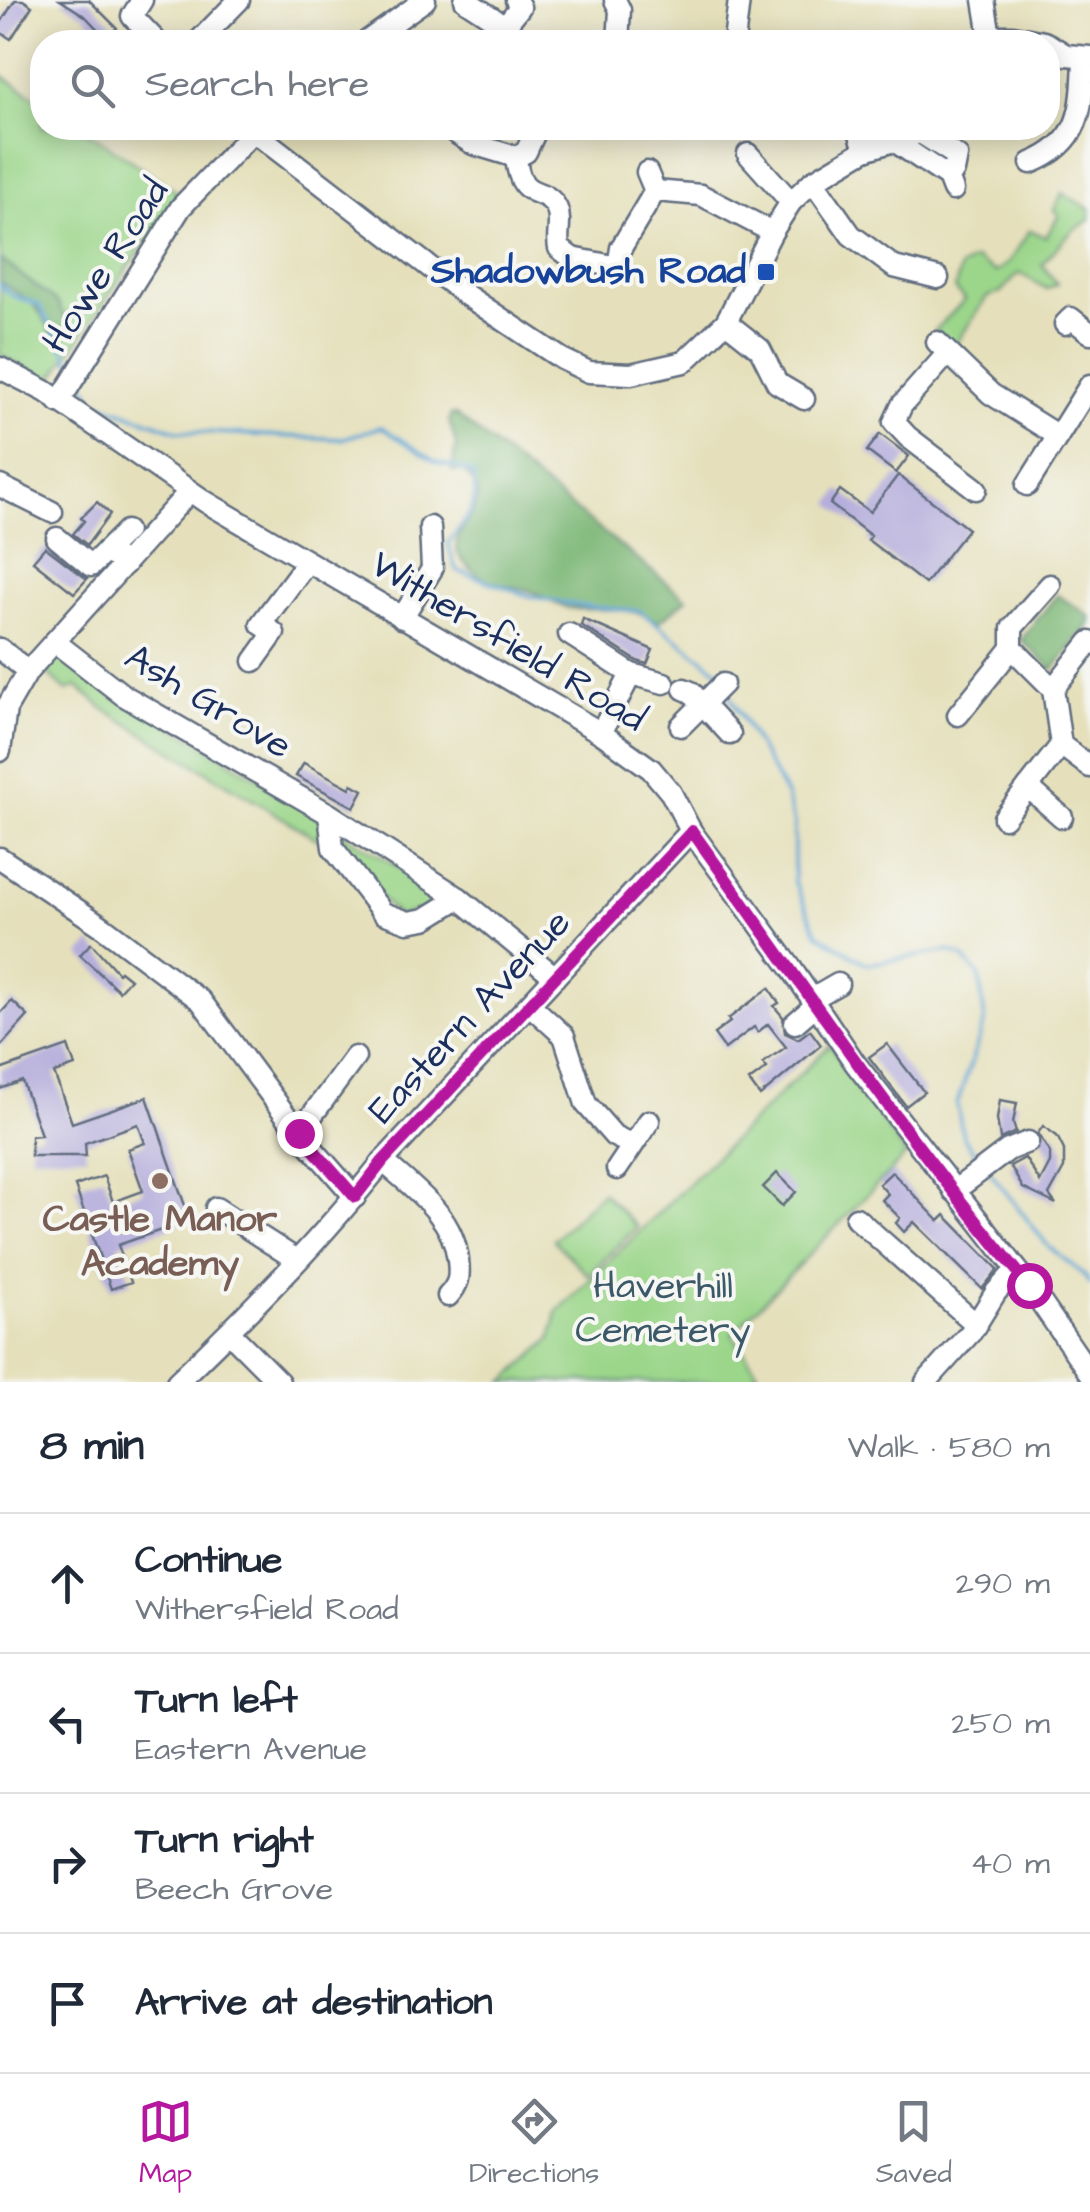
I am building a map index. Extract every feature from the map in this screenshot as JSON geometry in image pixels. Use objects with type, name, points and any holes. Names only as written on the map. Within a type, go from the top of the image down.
[{"type":"street","points":[[142,0],[132,16],[145,30]]},
{"type":"street","points":[[210,30],[239,0]]},
{"type":"street","points":[[465,0],[505,26],[520,7],[516,0]]},
{"type":"street","points":[[615,0],[620,10],[619,30]]},
{"type":"street","points":[[735,30],[738,0]]},
{"type":"street","points":[[984,0],[990,30]]},
{"type":"street","points":[[382,30],[421,1]]},
{"type":"street","points":[[1031,164],[1049,156],[1074,127],[1082,109],[1087,58],[1060,51]]},
{"type":"street","name":"Howe Road","points":[[64,393],[181,207],[245,140]]},
{"type":"street","points":[[269,140],[466,295],[562,359],[590,372],[631,374],[684,362],[726,322],[772,232],[791,202],[813,181],[865,150],[894,141],[953,180],[957,156],[935,140]]},
{"type":"street","points":[[467,140],[516,156],[526,152],[532,140]]},
{"type":"street","points":[[862,140],[865,150]]},
{"type":"street","points":[[748,154],[791,202]]},
{"type":"street","points":[[516,156],[523,186],[551,201],[557,209],[559,248],[572,258],[618,266],[621,248],[651,182],[700,195],[772,232]]},
{"type":"street","points":[[813,181],[850,234],[894,267],[938,278]]},
{"type":"street","points":[[1065,324],[1071,318],[1090,333]]},
{"type":"street","points":[[726,322],[760,349],[776,382],[804,399]]},
{"type":"street","points":[[976,489],[894,422],[942,347],[991,394],[1058,436]]},
{"type":"street","name":"Withersfield Road","points":[[0,368],[45,391],[64,393],[189,492],[601,732],[651,769],[855,1063],[1022,1277],[1090,1374]]},
{"type":"street","points":[[1027,485],[1090,384]]},
{"type":"street","points":[[0,486],[52,512]]},
{"type":"street","points":[[0,751],[6,709],[28,671],[189,492]]},
{"type":"street","points":[[402,618],[432,569],[430,527]]},
{"type":"street","points":[[57,538],[92,566],[126,531]]},
{"type":"street","points":[[106,552],[125,564]]},
{"type":"street","points":[[254,661],[274,633],[261,624],[307,562]]},
{"type":"street","points":[[958,715],[1012,648],[1012,628],[1050,585]]},
{"type":"street","points":[[569,634],[631,674],[674,686],[704,705],[730,734]]},
{"type":"street","name":"Ash Grove","points":[[55,642],[123,695],[329,814],[460,898],[555,977]]},
{"type":"street","points":[[1053,689],[1090,642]]},
{"type":"street","points":[[1012,648],[1053,689],[1061,745],[1090,767]]},
{"type":"street","points":[[0,649],[28,671]]},
{"type":"street","points":[[601,732],[631,674]]},
{"type":"street","points":[[682,726],[723,684]]},
{"type":"street","points":[[1004,818],[1061,745]]},
{"type":"street","points":[[1028,787],[1062,817]]},
{"type":"street","points":[[329,814],[333,848],[383,913],[408,922],[425,919],[460,898]]},
{"type":"street","name":"Eastern Avenue","points":[[177,1382],[230,1332],[355,1197],[383,1161],[692,831]]},
{"type":"street","points":[[0,858],[120,938],[201,1001],[299,1133],[355,1197]]},
{"type":"street","points":[[795,1023],[838,984]]},
{"type":"street","points":[[530,1004],[564,1036],[586,1104],[614,1136],[631,1144]]},
{"type":"street","points":[[299,1133],[355,1057]]},
{"type":"street","points":[[617,1169],[649,1121]]},
{"type":"street","points":[[954,1191],[1002,1154],[1028,1142]]},
{"type":"street","points":[[383,1161],[448,1226],[455,1242],[459,1276],[458,1286],[448,1296]]},
{"type":"street","points":[[216,1208],[297,1260]]},
{"type":"street","points":[[856,1218],[980,1320]]},
{"type":"street","points":[[926,1382],[980,1320],[996,1292],[1022,1277]]},
{"type":"street","points":[[230,1332],[279,1382]]},
{"type":"green space","points":[[0,74],[30,94],[30,140],[100,140],[179,193],[55,375],[46,378],[0,355]]},
{"type":"green space","points":[[1062,193],[1090,209],[1090,220],[1073,230],[1042,264],[1057,284],[1047,289],[1019,273],[1000,293],[987,297],[954,347],[935,330],[965,300],[955,289],[960,268],[975,259],[996,272],[1008,263],[1030,230],[1046,237],[1059,215],[1054,210]]},
{"type":"green space","points":[[0,259],[58,303],[72,333],[57,335],[55,341],[34,306],[0,282]]},
{"type":"green space","points":[[451,414],[687,599],[659,622],[630,611],[563,606],[477,574],[461,559],[456,546],[477,499],[475,486],[463,471],[452,471],[456,445],[449,421]]},
{"type":"green space","points":[[1057,595],[1090,616],[1090,624],[1053,670],[1021,640]]},
{"type":"green space","points":[[52,653],[322,817],[327,845],[107,711],[76,686],[67,691],[44,671],[45,660]]},
{"type":"green space","points":[[338,830],[444,895],[446,902],[398,917],[338,847]]},
{"type":"green space","name":"Haverhill Cemetery","points":[[830,1045],[906,1155],[732,1334],[758,1372],[747,1382],[504,1382],[551,1339],[557,1312]]},
{"type":"green space","points":[[602,1192],[637,1227],[588,1275],[553,1240]]},
{"type":"building","points":[[15,0],[32,6],[11,39],[0,32],[0,24]]},
{"type":"building","points":[[60,0],[89,0],[117,28],[98,30]]},
{"type":"building","points":[[880,434],[909,456],[896,473],[867,451]]},
{"type":"building","points":[[898,475],[968,529],[925,584],[868,540],[871,536],[830,504],[840,490],[870,512]]},
{"type":"building","points":[[97,502],[110,514],[87,545],[73,534],[84,521],[81,518]]},
{"type":"building","points":[[45,547],[87,579],[74,593],[33,561]]},
{"type":"building","points":[[583,619],[653,650],[647,664],[581,625]]},
{"type":"building","points":[[304,763],[350,788],[352,784],[363,790],[354,807],[296,776]]},
{"type":"building","points":[[91,943],[118,973],[130,979],[119,991],[80,955]]},
{"type":"building","points":[[769,988],[779,1003],[774,1006],[783,1017],[785,1033],[798,1039],[810,1030],[821,1045],[760,1096],[749,1081],[767,1068],[763,1063],[786,1047],[768,1024],[758,1032],[754,1027],[725,1049],[714,1034]]},
{"type":"building","points":[[12,1001],[28,1016],[0,1047],[0,1014]]},
{"type":"building","points":[[887,1044],[924,1092],[906,1106],[869,1057]]},
{"type":"building","points":[[68,1046],[75,1066],[54,1073],[72,1123],[147,1097],[190,1220],[118,1245],[131,1282],[111,1289],[75,1186],[104,1176],[113,1202],[143,1191],[128,1149],[145,1143],[138,1124],[85,1143],[86,1156],[31,1156],[31,1136],[41,1135],[22,1081],[0,1089],[0,1070]]},
{"type":"building","points":[[1000,1100],[1017,1103],[1013,1123],[1016,1132],[1000,1139],[997,1119]]},
{"type":"building","points":[[1043,1126],[1057,1136],[1064,1150],[1064,1168],[1049,1195],[1056,1204],[1023,1188],[1010,1166],[1025,1158],[1040,1182],[1050,1163],[1050,1153],[1038,1133]]},
{"type":"building","points":[[892,1172],[939,1221],[945,1215],[998,1269],[982,1289],[914,1222],[904,1232],[896,1223],[900,1218],[882,1200],[888,1194],[879,1184]]},
{"type":"building","points":[[777,1173],[796,1192],[782,1206],[763,1187]]},
{"type":"waterway","points":[[0,285],[12,295],[39,305],[74,367]]},
{"type":"waterway","points":[[82,379],[95,402],[178,431],[341,439],[381,427],[436,462],[472,473],[473,502],[448,543],[456,570],[530,596],[581,606],[640,611],[724,675]]},
{"type":"waterway","points":[[726,689],[786,795],[794,823],[794,881],[818,934],[867,964],[949,951],[962,957],[979,975],[985,1021],[957,1104],[963,1137],[982,1162]]},
{"type":"waterway","points":[[991,1173],[1048,1246],[1090,1284]]},
{"type":"place","name":"Shadowbush Road","points":[[766,272]]},
{"type":"place","name":"Castle Manor Academy","points":[[160,1181]]},
{"type":"route","points":[[299,1133],[355,1197],[383,1161],[692,831],[855,1063],[1029,1285]]}]
